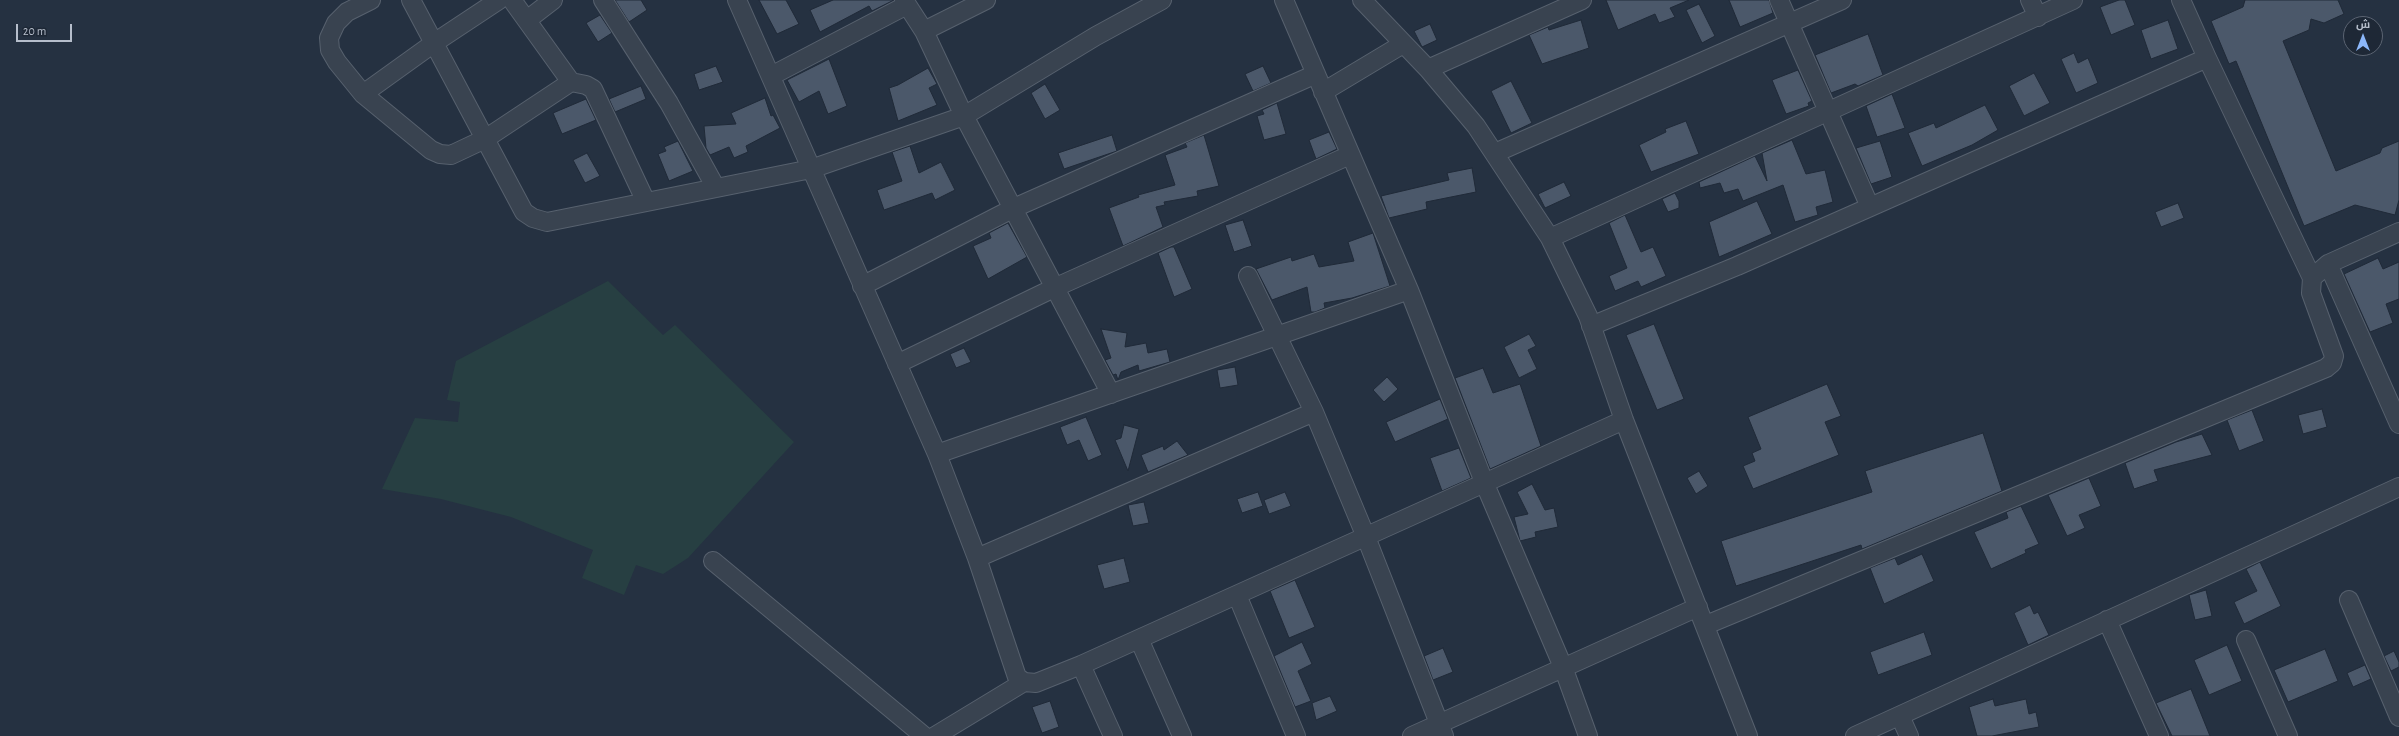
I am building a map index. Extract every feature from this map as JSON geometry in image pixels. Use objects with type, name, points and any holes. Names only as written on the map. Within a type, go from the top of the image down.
[{"type":"street","points":[[371,0],[347,12],[336,22],[329,38],[330,50],[337,62],[363,94],[430,150],[440,154],[451,155],[485,139],[571,82]]},
{"type":"street","points":[[411,0],[524,212],[533,218],[547,222],[811,169],[964,116],[1096,36],[1162,0]]},
{"type":"street","points":[[363,94],[434,42],[499,0]]},
{"type":"street","points":[[512,0],[571,82],[586,85],[593,90],[646,202]]},
{"type":"street","points":[[527,20],[553,0]]},
{"type":"street","points":[[602,0],[669,103],[716,188]]},
{"type":"street","points":[[737,0],[937,454],[978,558],[1016,677],[1024,682],[1036,683],[1081,665],[1624,420]]},
{"type":"street","points":[[924,31],[986,0]]},
{"type":"street","points":[[1284,0],[1409,290],[1484,482],[1563,667],[1588,736]]},
{"type":"street","points":[[1362,0],[1428,69],[1476,126],[1550,238],[1591,326],[1624,420],[1706,625],[1748,736]]},
{"type":"street","points":[[1428,69],[1582,0]]},
{"type":"street","points":[[1779,0],[1870,207]]},
{"type":"street","points":[[1495,153],[1790,25],[1842,0]]},
{"type":"street","points":[[2030,0],[2038,17]]},
{"type":"street","points":[[1550,238],[2074,0]]},
{"type":"street","points":[[1706,625],[2326,368],[2332,363],[2334,356],[2311,293],[2312,278],[2207,58],[2181,0]]},
{"type":"street","points":[[771,76],[906,2],[924,31],[964,116],[1111,394]]},
{"type":"street","points":[[1323,92],[1404,44]]},
{"type":"street","points":[[1591,326],[1870,207],[2207,58]]},
{"type":"street","points":[[862,286],[1014,208],[1316,74]]},
{"type":"street","points":[[897,364],[1054,288],[1350,155]]},
{"type":"street","points":[[2312,278],[2328,264],[2399,232]]},
{"type":"street","points":[[2328,264],[2398,421]]},
{"type":"street","points":[[1248,276],[1314,412],[1366,537],[1441,730]]},
{"type":"street","points":[[937,454],[1409,290]]},
{"type":"street","points":[[978,558],[1314,412]]},
{"type":"street","points":[[1855,736],[2399,487]]},
{"type":"street","points":[[713,561],[924,736]]},
{"type":"street","points":[[1237,595],[1296,736]]},
{"type":"street","points":[[2349,600],[2399,717]]},
{"type":"street","points":[[1412,736],[1441,730],[1563,667],[1698,607]]},
{"type":"street","points":[[2107,620],[2159,736]]},
{"type":"street","points":[[1138,639],[1182,736]]},
{"type":"street","points":[[2246,640],[2288,736]]},
{"type":"street","points":[[1081,665],[1113,736]]},
{"type":"street","points":[[935,736],[1024,682]]},
{"type":"street","points":[[1900,716],[1909,736]]},
{"type":"green space","points":[[608,281],[663,335],[675,325],[794,442],[688,558],[663,574],[636,565],[624,595],[582,578],[593,550],[511,517],[441,499],[382,489],[415,418],[458,422],[460,402],[447,400],[456,361]]},
{"type":"building","points":[[615,0],[641,0],[647,10],[629,22]]},
{"type":"building","points":[[759,0],[786,0],[799,24],[777,34]]},
{"type":"building","points":[[833,0],[894,0],[872,11],[869,6],[820,32],[810,10]]},
{"type":"building","points":[[1606,0],[1689,0],[1670,8],[1675,17],[1659,23],[1655,14],[1618,30]]},
{"type":"building","points":[[1729,0],[1769,0],[1773,13],[1740,27]]},
{"type":"building","points":[[2119,0],[2125,0],[2135,25],[2111,35],[2100,7]]},
{"type":"building","points":[[2245,0],[2338,0],[2344,14],[2324,23],[2311,19],[2309,30],[2283,41],[2336,171],[2380,153],[2382,148],[2399,141],[2399,200],[2395,215],[2355,205],[2304,226],[2236,61],[2229,64],[2211,21],[2243,7]]},
{"type":"building","points":[[1699,4],[1715,36],[1702,43],[1686,10]]},
{"type":"building","points":[[600,15],[612,33],[598,42],[586,23]]},
{"type":"building","points":[[1581,20],[1589,48],[1542,64],[1529,35],[1548,27],[1549,30]]},
{"type":"building","points":[[2168,20],[2178,49],[2151,59],[2141,30]]},
{"type":"building","points":[[1430,24],[1437,40],[1422,47],[1414,31]]},
{"type":"building","points":[[1868,34],[1883,75],[1858,86],[1855,84],[1831,93],[1815,55]]},
{"type":"building","points":[[2074,53],[2078,63],[2088,58],[2098,83],[2076,93],[2061,59]]},
{"type":"building","points":[[829,59],[847,106],[828,114],[819,91],[799,102],[787,80]]},
{"type":"building","points":[[716,66],[723,82],[699,90],[694,74]]},
{"type":"building","points":[[1263,66],[1271,83],[1253,91],[1245,74]]},
{"type":"building","points":[[928,68],[937,84],[929,88],[937,105],[898,121],[889,88],[898,85]]},
{"type":"building","points":[[1798,70],[1812,101],[1808,103],[1809,106],[1786,114],[1772,80]]},
{"type":"building","points":[[2034,73],[2050,103],[2024,116],[2009,86]]},
{"type":"building","points":[[1511,81],[1532,123],[1511,133],[1491,91]]},
{"type":"building","points":[[1045,84],[1060,110],[1045,119],[1031,93]]},
{"type":"building","points":[[641,86],[646,99],[615,112],[609,99]]},
{"type":"building","points":[[1892,94],[1905,128],[1877,137],[1866,106]]},
{"type":"building","points":[[765,98],[771,116],[773,115],[780,128],[746,146],[748,152],[734,158],[729,147],[710,155],[706,148],[704,126],[736,124],[731,113]]},
{"type":"building","points":[[586,99],[596,120],[562,134],[553,113]]},
{"type":"building","points":[[1277,103],[1286,134],[1264,140],[1257,116],[1264,114],[1262,110]]},
{"type":"building","points":[[1985,105],[1998,130],[1972,145],[1922,166],[1908,133],[1934,123],[1936,128]]},
{"type":"building","points":[[1686,121],[1699,154],[1651,172],[1639,145],[1666,132],[1665,129]]},
{"type":"building","points":[[1329,132],[1337,149],[1316,159],[1309,140]]},
{"type":"building","points":[[1112,135],[1117,151],[1064,169],[1058,153]]},
{"type":"building","points":[[1204,135],[1219,186],[1197,191],[1198,196],[1164,202],[1165,205],[1156,207],[1163,227],[1123,246],[1109,208],[1139,197],[1138,195],[1175,185],[1165,155],[1187,147],[1185,143]]},
{"type":"building","points":[[1792,140],[1806,174],[1825,170],[1833,202],[1816,207],[1818,215],[1795,222],[1783,185],[1743,201],[1738,189],[1724,193],[1720,183],[1700,188],[1699,182],[1755,156],[1767,181],[1762,153]]},
{"type":"building","points":[[678,141],[693,171],[669,181],[658,154],[666,151],[664,147]]},
{"type":"building","points":[[1880,141],[1892,177],[1871,184],[1856,148]]},
{"type":"building","points":[[910,146],[919,173],[941,162],[955,190],[935,200],[932,193],[884,210],[877,190],[902,181],[892,152]]},
{"type":"building","points":[[587,153],[600,176],[585,183],[573,160]]},
{"type":"building","points":[[1472,168],[1476,192],[1426,202],[1427,209],[1389,218],[1381,196],[1449,180],[1447,173]]},
{"type":"building","points":[[1564,182],[1571,196],[1545,208],[1538,194]]},
{"type":"building","points":[[1675,193],[1679,201],[1679,208],[1668,212],[1662,199]]},
{"type":"building","points":[[1757,201],[1772,234],[1719,257],[1709,222]]},
{"type":"building","points":[[2178,203],[2184,218],[2161,227],[2155,212]]},
{"type":"building","points":[[1625,215],[1641,252],[1653,247],[1666,276],[1641,287],[1638,281],[1615,291],[1609,276],[1627,268],[1609,223]]},
{"type":"building","points":[[1243,220],[1252,246],[1234,252],[1225,225]]},
{"type":"building","points":[[1008,223],[1027,257],[988,279],[973,246],[991,238],[989,233]]},
{"type":"building","points":[[1373,233],[1390,286],[1352,298],[1324,303],[1325,308],[1315,312],[1311,312],[1307,287],[1272,300],[1256,269],[1291,257],[1292,261],[1314,254],[1319,267],[1354,261],[1348,242]]},
{"type":"building","points":[[1174,247],[1192,289],[1174,297],[1158,253]]},
{"type":"building","points":[[2378,258],[2383,269],[2399,262],[2399,299],[2386,304],[2393,323],[2370,332],[2344,274]]},
{"type":"building","points":[[1654,324],[1684,399],[1657,410],[1626,335]]},
{"type":"building","points":[[1101,329],[1127,333],[1125,347],[1146,343],[1148,353],[1167,349],[1170,362],[1139,371],[1138,365],[1121,372],[1118,380],[1116,374],[1113,375],[1105,360],[1111,358]]},
{"type":"building","points":[[1529,334],[1536,346],[1528,350],[1537,369],[1519,378],[1504,347]]},
{"type":"building","points":[[964,348],[971,362],[956,368],[950,354]]},
{"type":"building","points":[[1235,367],[1238,385],[1220,388],[1217,370]]},
{"type":"building","points":[[1483,368],[1493,393],[1520,384],[1541,446],[1490,469],[1455,378]]},
{"type":"building","points":[[1387,377],[1398,389],[1384,402],[1373,390]]},
{"type":"building","points":[[1827,384],[1841,416],[1825,422],[1839,455],[1753,489],[1743,466],[1755,461],[1752,453],[1761,449],[1748,417]]},
{"type":"building","points":[[1440,399],[1448,419],[1395,442],[1386,422]]},
{"type":"building","points":[[2322,409],[2327,427],[2303,434],[2298,415]]},
{"type":"building","points":[[2252,410],[2264,441],[2239,451],[2227,420]]},
{"type":"building","points":[[1086,417],[1102,455],[1088,461],[1079,440],[1067,445],[1060,427]]},
{"type":"building","points":[[1124,425],[1139,429],[1128,471],[1115,440],[1121,438]]},
{"type":"building","points":[[1983,433],[2002,491],[1862,549],[1861,545],[1736,586],[1721,541],[1872,492],[1865,471]]},
{"type":"building","points":[[2202,434],[2212,455],[2154,470],[2158,481],[2134,489],[2125,463],[2176,442]]},
{"type":"building","points":[[1177,441],[1188,455],[1148,472],[1141,455],[1163,446],[1164,450]]},
{"type":"building","points":[[1459,448],[1471,478],[1442,491],[1430,458]]},
{"type":"building","points":[[1699,471],[1708,486],[1696,494],[1687,478]]},
{"type":"building","points":[[2089,478],[2101,506],[2079,515],[2085,528],[2067,536],[2048,495]]},
{"type":"building","points":[[1532,484],[1545,510],[1554,508],[1558,527],[1535,532],[1536,537],[1520,541],[1514,517],[1528,514],[1517,492]]},
{"type":"building","points":[[1258,492],[1263,506],[1242,513],[1237,499]]},
{"type":"building","points":[[1285,492],[1291,506],[1269,514],[1264,500]]},
{"type":"building","points":[[1144,502],[1149,523],[1133,526],[1128,505]]},
{"type":"building","points":[[2021,506],[2039,544],[2025,550],[2026,553],[1991,569],[1974,532],[2008,518],[2006,512]]},
{"type":"building","points":[[1922,554],[1934,581],[1884,604],[1870,568],[1895,558],[1898,565]]},
{"type":"building","points":[[1124,558],[1130,582],[1104,589],[1097,565]]},
{"type":"building","points":[[2260,562],[2281,606],[2244,624],[2234,602],[2257,591],[2246,569]]},
{"type":"building","points":[[1295,580],[1315,627],[1289,638],[1270,591]]},
{"type":"building","points":[[2206,590],[2212,616],[2195,620],[2189,595]]},
{"type":"building","points":[[2030,605],[2034,614],[2038,612],[2049,635],[2028,645],[2014,613]]},
{"type":"building","points":[[1924,632],[1932,655],[1878,675],[1870,652]]},
{"type":"building","points":[[1302,642],[1312,664],[1298,671],[1311,701],[1295,707],[1274,656]]},
{"type":"building","points":[[2227,645],[2242,681],[2209,695],[2194,660]]},
{"type":"building","points":[[1443,648],[1453,672],[1433,680],[1424,656]]},
{"type":"building","points":[[2325,649],[2338,681],[2288,702],[2274,670]]},
{"type":"building","points":[[2394,651],[2399,662],[2399,667],[2391,671],[2384,656]]},
{"type":"building","points":[[2365,665],[2371,679],[2353,687],[2347,673]]},
{"type":"building","points":[[2191,689],[2210,736],[2172,736],[2156,703]]},
{"type":"building","points":[[1330,696],[1337,711],[1316,720],[1312,703]]},
{"type":"building","points":[[1993,699],[1995,706],[2026,699],[2029,714],[2036,712],[2039,727],[1992,736],[1977,736],[1969,707]]},
{"type":"building","points":[[1050,701],[1059,727],[1042,733],[1032,707]]}]
